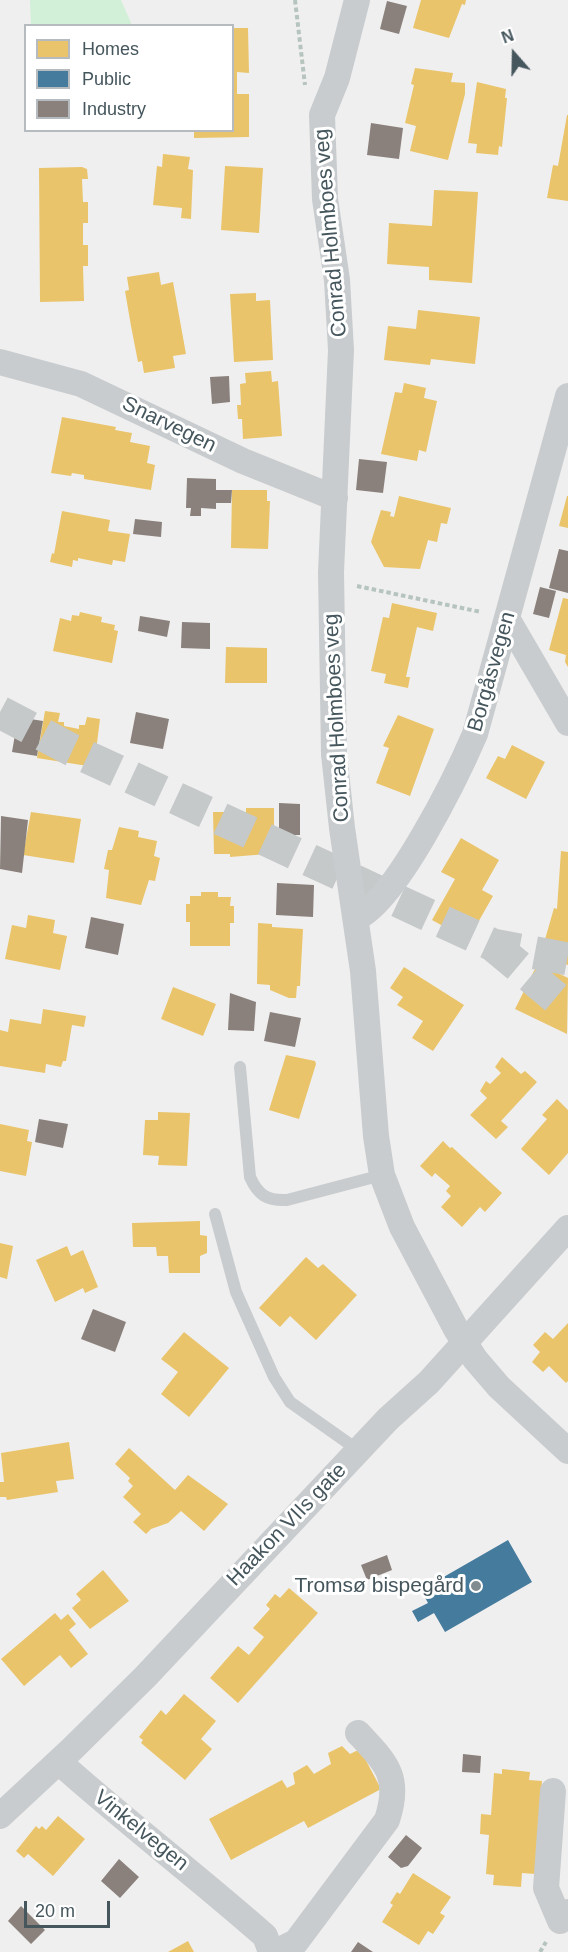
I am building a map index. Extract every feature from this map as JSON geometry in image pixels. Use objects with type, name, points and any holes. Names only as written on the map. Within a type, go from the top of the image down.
[{"type":"street","name":"Conrad Holmboes veg","points":[[357,0],[337,78],[322,115],[325,199],[337,280],[341,350],[331,578],[336,786],[363,971],[376,1136],[382,1175],[402,1227],[465,1342],[499,1387],[568,1451]]},
{"type":"street","name":"Snarvegen","points":[[0,362],[81,384],[243,461],[335,498]]},
{"type":"street","name":"Borgåsvegen","points":[[356,918],[369,913],[416,849],[453,783],[475,734],[568,396]]},
{"type":"street","points":[[508,620],[568,723]]},
{"type":"street","name":"Haakon VIIs gate","points":[[0,1816],[59,1762],[145,1677],[358,1450],[388,1419],[429,1383],[568,1228]]},
{"type":"street","name":"Vinkelvegen","points":[[59,1762],[112,1809],[172,1855],[265,1936],[273,1952],[296,1942],[387,1820],[394,1798],[393,1787],[379,1755],[358,1733]]},
{"type":"street","points":[[553,1791],[546,1888],[560,1920],[568,1912]]},
{"type":"lane","points":[[240,1067],[250,1177],[256,1191],[265,1198],[274,1201],[287,1200],[382,1175]]},
{"type":"lane","points":[[215,1214],[236,1292],[274,1377],[290,1402],[358,1450]]},
{"type":"path","points":[[295,0],[307,98],[322,115]]},
{"type":"path","points":[[331,578],[508,620]]},
{"type":"green space","points":[[30,0],[121,0],[132,24],[31,24]]},
{"type":"building: Homes","points":[[421,0],[466,0],[465,5],[462,4],[449,38],[413,28]]},
{"type":"building: Homes","points":[[234,28],[248,28],[249,73],[237,72],[237,94],[249,94],[249,137],[194,138],[194,132],[234,132]]},
{"type":"building: Homes","points":[[415,68],[453,73],[451,82],[465,83],[465,94],[448,160],[410,151],[416,126],[405,123],[414,85],[411,84]]},
{"type":"building: Homes","points":[[477,82],[506,89],[502,147],[499,146],[498,155],[476,153],[477,144],[468,143]]},
{"type":"building: Homes","points":[[567,115],[568,201],[547,198],[553,165],[558,166]]},
{"type":"building: Homes","points":[[163,154],[190,157],[188,169],[193,170],[191,219],[181,218],[182,208],[153,205],[157,166],[162,167]]},
{"type":"building: Homes","points":[[225,166],[263,168],[259,233],[221,230]]},
{"type":"building: Homes","points":[[82,167],[87,169],[88,179],[82,179],[83,202],[88,202],[88,223],[83,223],[83,245],[88,245],[88,266],[83,266],[84,301],[40,302],[39,168]]},
{"type":"building: Homes","points":[[434,190],[478,192],[472,283],[429,280],[429,267],[387,264],[389,223],[432,226]]},
{"type":"building: Homes","points":[[159,272],[161,285],[173,282],[186,354],[173,356],[175,368],[144,373],[142,361],[138,362],[131,326],[125,291],[129,290],[127,277]]},
{"type":"building: Homes","points":[[256,293],[256,301],[270,300],[273,360],[234,362],[230,294]]},
{"type":"building: Homes","points":[[418,310],[480,317],[475,364],[431,359],[430,365],[384,360],[388,326],[416,329]]},
{"type":"building: Homes","points":[[271,371],[272,382],[278,381],[282,436],[243,439],[242,419],[238,419],[237,405],[241,405],[240,384],[246,383],[245,373]]},
{"type":"building: Homes","points":[[404,383],[426,388],[424,398],[437,401],[426,452],[419,450],[417,461],[381,454],[395,392],[402,393]]},
{"type":"building: Homes","points":[[62,417],[116,427],[115,430],[132,433],[130,442],[150,446],[147,463],[155,465],[151,490],[84,479],[84,475],[51,473]]},
{"type":"building: Homes","points":[[232,490],[267,490],[267,501],[270,501],[268,549],[231,548]]},
{"type":"building: Homes","points":[[399,496],[451,508],[447,524],[441,523],[437,542],[428,540],[420,569],[384,567],[371,542],[381,510],[391,512],[390,516],[394,517]]},
{"type":"building: Homes","points":[[568,496],[568,528],[559,526]]},
{"type":"building: Homes","points":[[62,511],[110,520],[108,531],[130,534],[125,562],[113,560],[112,565],[78,558],[78,561],[73,560],[72,567],[50,562],[52,553],[54,554]]},
{"type":"building: Homes","points":[[563,598],[568,599],[568,667],[565,662],[566,655],[549,650]]},
{"type":"building: Homes","points":[[392,603],[437,613],[433,631],[417,627],[406,677],[410,677],[408,688],[384,683],[386,674],[371,671],[383,617],[389,618]]},
{"type":"building: Homes","points":[[80,612],[102,617],[101,622],[115,625],[114,630],[118,631],[112,663],[53,651],[60,618],[71,621],[72,615],[79,616]]},
{"type":"building: Homes","points":[[226,647],[267,648],[267,683],[225,683]]},
{"type":"building: Homes","points":[[45,711],[60,713],[58,722],[64,722],[64,726],[79,729],[79,725],[85,725],[87,717],[100,719],[94,767],[37,758]]},
{"type":"building: Homes","points":[[398,715],[434,729],[410,796],[376,783],[389,748],[383,746]]},
{"type":"building: Homes","points":[[512,745],[545,762],[526,799],[486,778],[498,756],[505,759]]},
{"type":"building: Homes","points":[[246,808],[274,808],[274,834],[267,834],[267,854],[230,857],[230,854],[214,854],[213,812],[246,812]]},
{"type":"building: Homes","points":[[31,812],[81,819],[74,863],[23,855]]},
{"type":"building: Homes","points":[[119,827],[139,831],[138,837],[157,841],[154,856],[160,858],[155,881],[149,880],[141,905],[106,898],[109,870],[104,869],[108,850],[112,850]]},
{"type":"building: Homes","points":[[461,838],[499,860],[482,890],[493,896],[468,940],[432,920],[455,879],[441,872]]},
{"type":"building: Homes","points":[[561,851],[568,852],[568,965],[555,961],[552,970],[568,978],[567,1034],[515,1009],[538,963],[541,965],[543,958],[540,957],[554,908],[557,909]]},
{"type":"building: Homes","points":[[201,892],[218,892],[218,897],[231,897],[230,906],[234,906],[234,923],[230,923],[230,946],[190,946],[190,922],[186,922],[186,904],[190,904],[190,896],[201,896]]},
{"type":"building: Homes","points":[[28,915],[55,920],[53,933],[67,936],[60,970],[5,959],[12,925],[26,928]]},
{"type":"building: Homes","points":[[258,923],[272,924],[272,927],[303,929],[300,986],[297,986],[296,998],[289,998],[270,990],[270,985],[257,984]]},
{"type":"building: Homes","points":[[404,967],[464,1005],[433,1051],[412,1038],[423,1021],[397,1005],[403,997],[390,988]]},
{"type":"building: Homes","points":[[173,987],[216,1004],[203,1036],[161,1019]]},
{"type":"building: Homes","points":[[43,1009],[86,1016],[84,1027],[72,1025],[66,1061],[63,1061],[61,1067],[46,1064],[45,1073],[0,1066],[0,1030],[8,1032],[10,1019],[41,1024]]},
{"type":"building: Homes","points":[[286,1055],[315,1061],[316,1064],[299,1119],[269,1110]]},
{"type":"building: Homes","points":[[502,1057],[521,1074],[525,1071],[537,1082],[501,1121],[508,1127],[496,1139],[470,1115],[487,1098],[480,1091],[486,1081],[490,1084],[501,1073],[495,1067]]},
{"type":"building: Homes","points":[[557,1099],[568,1110],[568,1153],[549,1175],[521,1149],[547,1119],[542,1115]]},
{"type":"building: Homes","points":[[158,1112],[190,1113],[187,1166],[158,1165],[159,1156],[143,1155],[145,1120],[158,1120]]},
{"type":"building: Homes","points":[[0,1124],[29,1130],[27,1141],[32,1142],[26,1176],[0,1171]]},
{"type":"building: Homes","points":[[443,1141],[502,1193],[485,1212],[480,1207],[462,1227],[441,1207],[451,1196],[446,1191],[450,1186],[435,1173],[432,1177],[420,1166]]},
{"type":"building: Homes","points":[[200,1221],[200,1235],[207,1236],[207,1253],[200,1256],[200,1273],[169,1273],[168,1256],[157,1256],[156,1247],[133,1247],[132,1223]]},
{"type":"building: Homes","points":[[0,1243],[13,1246],[7,1279],[0,1277]]},
{"type":"building: Homes","points":[[67,1246],[71,1256],[83,1250],[98,1287],[85,1293],[83,1288],[55,1302],[36,1260]]},
{"type":"building: Homes","points":[[306,1257],[318,1268],[323,1264],[357,1295],[316,1340],[290,1316],[280,1327],[259,1308]]},
{"type":"building: Homes","points":[[568,1323],[568,1381],[566,1383],[549,1366],[543,1372],[532,1362],[540,1352],[533,1345],[545,1332],[553,1339]]},
{"type":"building: Homes","points":[[184,1332],[229,1368],[189,1417],[161,1394],[178,1372],[161,1359]]},
{"type":"building: Homes","points":[[69,1442],[74,1479],[56,1481],[58,1492],[7,1500],[6,1497],[0,1497],[0,1482],[4,1482],[1,1453]]},
{"type":"building: Homes","points":[[129,1448],[175,1490],[188,1475],[228,1504],[204,1531],[181,1511],[168,1523],[151,1529],[146,1534],[133,1522],[141,1514],[123,1497],[133,1486],[128,1481],[130,1478],[115,1464]]},
{"type":"building: Homes","points":[[103,1570],[129,1601],[90,1629],[72,1608],[81,1600],[76,1594]]},
{"type":"building: Homes","points":[[289,1588],[318,1613],[238,1703],[210,1678],[238,1646],[249,1655],[264,1637],[253,1628],[270,1609],[266,1605],[275,1594],[280,1598]]},
{"type":"building: Homes","points":[[55,1613],[61,1620],[68,1614],[76,1624],[69,1630],[88,1654],[71,1668],[60,1655],[24,1686],[1,1659]]},
{"type":"building: Homes","points":[[184,1694],[216,1721],[201,1739],[212,1749],[185,1780],[141,1743],[143,1740],[139,1737],[161,1710],[166,1715]]},
{"type":"building: Homes","points":[[342,1746],[350,1754],[360,1749],[381,1789],[308,1828],[304,1821],[231,1860],[209,1819],[282,1780],[287,1788],[295,1784],[293,1773],[307,1765],[314,1774],[331,1764],[328,1753]]},
{"type":"building: Homes","points":[[502,1769],[530,1772],[529,1780],[542,1781],[535,1874],[522,1873],[521,1887],[493,1885],[494,1875],[486,1874],[489,1835],[480,1834],[481,1814],[491,1815],[494,1773],[502,1774]]},
{"type":"building: Homes","points":[[58,1816],[85,1839],[53,1876],[28,1854],[24,1858],[16,1851],[36,1826],[39,1829],[42,1826],[46,1830]]},
{"type":"building: Homes","points":[[413,1873],[451,1897],[440,1913],[445,1916],[433,1934],[428,1931],[419,1945],[382,1922],[393,1905],[390,1903],[397,1892],[400,1894]]},
{"type":"building: Homes","points":[[188,1941],[194,1952],[168,1952]]},
{"type":"building: Public","name":"Tromsø bispegård","points":[[508,1540],[532,1582],[445,1632],[434,1613],[418,1622],[412,1611],[428,1603],[421,1590]]},
{"type":"building: Industry","points":[[387,1],[407,6],[399,34],[380,29]]},
{"type":"building: Industry","points":[[371,123],[403,128],[399,159],[367,155]]},
{"type":"building: Industry","points":[[229,376],[230,402],[212,404],[210,377]]},
{"type":"building: Industry","points":[[359,459],[387,462],[383,493],[356,490]]},
{"type":"building: Industry","points":[[187,478],[216,479],[216,490],[232,490],[231,503],[216,503],[216,509],[201,508],[201,516],[190,516],[191,508],[186,508]]},
{"type":"building: Industry","points":[[135,519],[162,522],[161,537],[133,534]]},
{"type":"building: Industry","points":[[559,549],[568,551],[568,593],[549,588]]},
{"type":"building: Industry","points":[[540,587],[556,591],[549,618],[533,614]]},
{"type":"building: Industry","points":[[140,616],[170,621],[167,637],[138,631]]},
{"type":"building: Industry","points":[[182,622],[210,623],[210,649],[181,648]]},
{"type":"building: Industry","points":[[136,712],[169,719],[163,749],[130,743]]},
{"type":"building: Industry","points":[[18,717],[43,721],[37,756],[12,752]]},
{"type":"building: Industry","points":[[279,803],[300,804],[300,835],[279,835]]},
{"type":"building: Industry","points":[[1,816],[28,820],[22,873],[0,869]]},
{"type":"building: Industry","points":[[277,883],[314,885],[313,917],[276,915]]},
{"type":"building: Industry","points":[[91,917],[124,924],[118,955],[85,948]]},
{"type":"building: Industry","points":[[230,993],[256,1002],[254,1031],[228,1030]]},
{"type":"building: Industry","points":[[270,1012],[301,1018],[295,1047],[264,1041]]},
{"type":"building: Industry","points":[[39,1119],[68,1124],[63,1148],[35,1142]]},
{"type":"building: Industry","points":[[93,1309],[126,1322],[115,1352],[81,1339]]},
{"type":"building: Industry","points":[[387,1555],[392,1570],[367,1580],[361,1565]]},
{"type":"building: Industry","points":[[463,1754],[481,1756],[480,1773],[462,1772]]},
{"type":"building: Industry","points":[[406,1835],[422,1848],[408,1866],[401,1868],[388,1857]]},
{"type":"building: Industry","points":[[119,1859],[139,1877],[120,1898],[101,1881]]},
{"type":"building: Industry","points":[[21,1906],[45,1930],[31,1944],[8,1921]]},
{"type":"building: Industry","points":[[358,1942],[373,1952],[351,1952]]},
{"type":"tunnel","points":[[0,712],[70,749],[493,945],[568,959]]},
{"type":"tunnel","points":[[493,945],[568,1008]]},
{"type":"place","name":"Tromsø bispegård","points":[[476,1586]]}]
